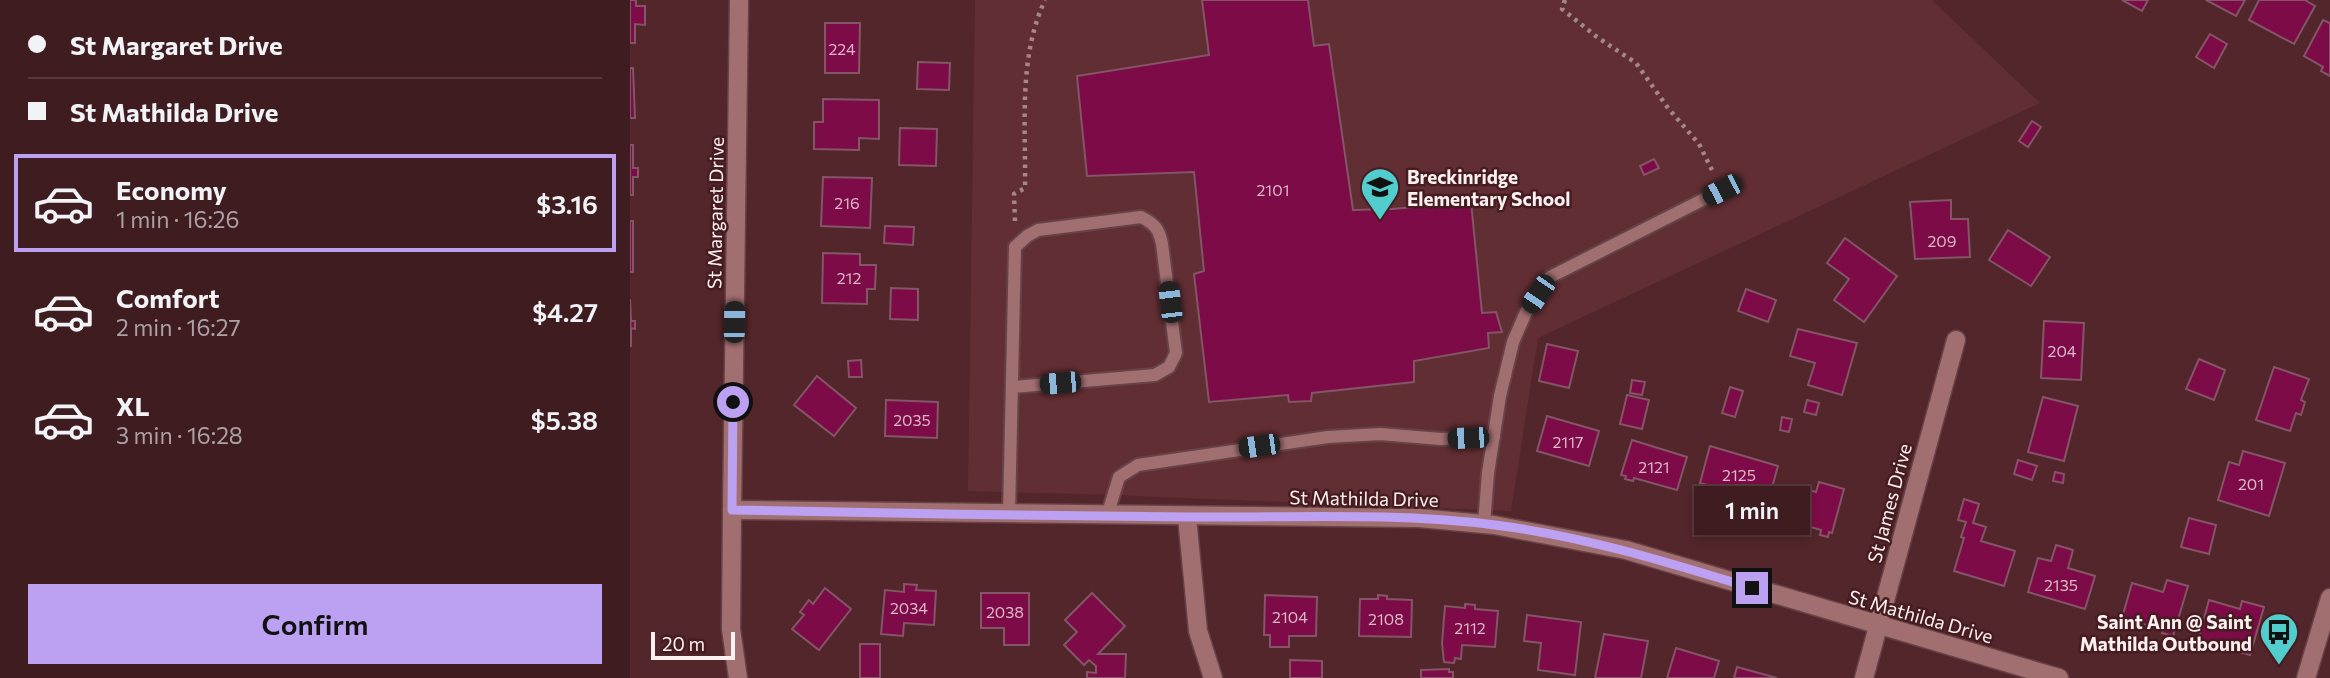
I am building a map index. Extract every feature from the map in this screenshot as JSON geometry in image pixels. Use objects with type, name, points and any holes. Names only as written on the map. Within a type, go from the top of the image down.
[{"type":"street","name":"St Margaret Drive","points":[[738,678],[731,629],[740,0]]},
{"type":"street","name":"St James Drive","points":[[1864,678],[1956,340]]},
{"type":"street","name":"St Mathilda Drive","points":[[732,510],[1419,518],[1484,524],[1567,537],[1626,550],[2059,678]]},
{"type":"street","points":[[1187,517],[1198,631],[1213,678]]},
{"type":"street","points":[[2306,678],[2330,598]]},
{"type":"lane","points":[[1484,524],[1488,473],[1513,342],[1526,312],[1550,276],[1722,190]]},
{"type":"lane","points":[[1009,514],[1016,247],[1038,230],[1141,217],[1152,222],[1159,230],[1163,244],[1176,353],[1169,367],[1155,375],[1013,387]]},
{"type":"lane","points":[[1107,516],[1119,477],[1138,466],[1328,437],[1380,434],[1441,439],[1494,437]]},
{"type":"path","points":[[1016,247],[1014,194],[1026,188],[1027,59],[1035,22],[1045,0]]},
{"type":"path","points":[[1565,0],[1562,9],[1636,63],[1668,108],[1699,144],[1722,190]]},
{"type":"shaded area","name":"Breckinridge Elementary School","points":[[975,0],[1932,0],[2040,103],[1538,338],[1511,511],[968,491]]},
{"type":"building","points":[[630,0],[636,0],[636,6],[645,6],[645,25],[635,24],[635,43],[630,43]]},
{"type":"building","points":[[1202,0],[1308,0],[1314,46],[1329,44],[1353,210],[1471,202],[1482,313],[1496,312],[1502,332],[1488,333],[1489,348],[1414,361],[1414,382],[1312,393],[1311,401],[1289,402],[1288,395],[1209,402],[1194,274],[1204,271],[1194,172],[1087,176],[1077,76],[1209,55]]},
{"type":"building","points":[[2122,0],[2148,0],[2142,11]]},
{"type":"building","points":[[2206,0],[2245,0],[2236,16]]},
{"type":"building","points":[[2259,0],[2305,0],[2315,6],[2294,44],[2249,20]]},
{"type":"building","points":[[2323,20],[2330,23],[2330,76],[2321,71],[2323,67],[2304,56]]},
{"type":"building","points":[[825,23],[860,23],[859,73],[825,73]]},
{"type":"building","points":[[2210,34],[2227,44],[2214,68],[2196,57]]},
{"type":"building","points":[[918,62],[950,63],[949,90],[917,89]]},
{"type":"building","points":[[630,68],[633,68],[635,118],[630,118]]},
{"type":"building","points":[[823,99],[879,100],[879,139],[859,138],[859,150],[814,149],[814,122],[823,122]]},
{"type":"building","points":[[2032,121],[2041,127],[2028,147],[2019,141]]},
{"type":"building","points":[[900,128],[937,129],[936,166],[899,165]]},
{"type":"building","points":[[630,145],[633,145],[633,168],[638,168],[638,177],[633,177],[633,195],[630,195]]},
{"type":"building","points":[[1654,159],[1659,168],[1644,175],[1640,166]]},
{"type":"building","points":[[823,177],[872,178],[870,228],[821,226]]},
{"type":"building","points":[[1951,200],[1951,219],[1968,219],[1970,257],[1915,259],[1910,202]]},
{"type":"building","points":[[630,221],[633,221],[633,272],[630,272]]},
{"type":"building","points":[[885,226],[914,227],[913,245],[884,243]]},
{"type":"building","points":[[2008,230],[2050,257],[2031,286],[1989,260]]},
{"type":"building","points":[[1845,238],[1897,276],[1864,322],[1834,300],[1849,279],[1827,263]]},
{"type":"building","points":[[823,253],[860,254],[860,265],[876,265],[875,289],[867,289],[867,304],[822,303]]},
{"type":"building","points":[[891,288],[918,289],[918,320],[890,319]]},
{"type":"building","points":[[1746,289],[1776,300],[1768,322],[1738,311]]},
{"type":"building","points":[[630,299],[631,321],[635,321],[635,329],[631,328],[631,347]]},
{"type":"building","points":[[2044,321],[2084,323],[2081,380],[2041,378]]},
{"type":"building","points":[[1798,329],[1857,343],[1842,395],[1808,385],[1815,363],[1790,356]]},
{"type":"building","points":[[1547,344],[1578,351],[1569,388],[1539,381]]},
{"type":"building","points":[[2199,359],[2225,370],[2214,400],[2186,389]]},
{"type":"building","points":[[861,360],[862,377],[849,377],[848,361]]},
{"type":"building","points":[[2274,367],[2309,379],[2301,400],[2305,402],[2301,415],[2296,413],[2290,431],[2256,420]]},
{"type":"building","points":[[817,376],[856,408],[834,436],[794,405]]},
{"type":"building","points":[[1632,380],[1645,382],[1642,395],[1630,393]]},
{"type":"building","points":[[1730,387],[1743,391],[1735,417],[1722,413]]},
{"type":"building","points":[[1627,395],[1649,400],[1642,429],[1620,424]]},
{"type":"building","points":[[2043,397],[2078,406],[2064,461],[2028,452]]},
{"type":"building","points":[[886,400],[938,402],[937,438],[885,436]]},
{"type":"building","points":[[1807,400],[1819,403],[1816,415],[1804,412]]},
{"type":"building","points":[[1547,416],[1599,431],[1589,466],[1537,451]]},
{"type":"building","points":[[1782,417],[1792,419],[1789,432],[1780,430]]},
{"type":"building","points":[[1632,440],[1687,457],[1677,490],[1634,478],[1633,481],[1625,479],[1626,476],[1621,475]]},
{"type":"building","points":[[1710,446],[1778,466],[1764,516],[1728,506],[1732,492],[1700,483]]},
{"type":"building","points":[[2243,451],[2285,463],[2269,516],[2218,500],[2229,462],[2239,465]]},
{"type":"building","points":[[2018,460],[2037,466],[2032,480],[2014,474]]},
{"type":"building","points":[[2055,472],[2064,474],[2063,483],[2053,481]]},
{"type":"building","points":[[1819,482],[1844,489],[1832,533],[1829,532],[1828,537],[1820,535],[1821,530],[1782,519],[1791,485],[1816,492]]},
{"type":"building","points":[[1964,499],[1979,504],[1973,523],[1986,527],[1981,541],[2015,551],[2004,586],[1954,571],[1964,538],[1961,537],[1966,522],[1958,520]]},
{"type":"building","points":[[2189,518],[2216,525],[2209,554],[2181,547]]},
{"type":"building","points":[[2056,545],[2073,550],[2068,568],[2095,576],[2085,609],[2028,592],[2038,558],[2051,561]]},
{"type":"building","points":[[2167,580],[2188,586],[2173,636],[2162,633],[2163,630],[2122,618],[2132,583],[2163,592]]},
{"type":"building","points":[[904,584],[917,585],[916,590],[936,591],[934,625],[904,623],[903,636],[881,634],[885,590],[904,592]]},
{"type":"building","points":[[825,588],[851,609],[819,650],[792,629],[804,615],[800,612],[809,600],[813,604]]},
{"type":"building","points":[[981,593],[1029,593],[1029,645],[1004,645],[1004,628],[981,628]]},
{"type":"building","points":[[1092,593],[1125,626],[1098,654],[1126,654],[1125,678],[1087,678],[1087,672],[1096,673],[1096,666],[1089,660],[1084,665],[1064,645],[1077,632],[1065,620]]},
{"type":"building","points":[[1265,595],[1317,597],[1316,636],[1289,636],[1289,647],[1270,647],[1270,635],[1264,635]]},
{"type":"building","points":[[1378,595],[1387,596],[1387,599],[1412,600],[1411,637],[1359,636],[1360,599],[1378,599]]},
{"type":"building","points":[[2209,600],[2240,609],[2242,601],[2264,607],[2250,655],[2198,640]]},
{"type":"building","points":[[1465,604],[1475,605],[1475,609],[1498,611],[1495,647],[1462,645],[1461,659],[1455,658],[1454,663],[1444,662],[1442,643],[1445,606],[1465,608]]},
{"type":"building","points":[[1527,615],[1581,622],[1575,675],[1538,670],[1541,643],[1524,641]]},
{"type":"building","points":[[1604,634],[1648,641],[1641,678],[1595,678]]},
{"type":"building","points":[[860,644],[880,644],[880,678],[860,678]]},
{"type":"building","points":[[1676,648],[1719,661],[1714,678],[1667,678]]},
{"type":"building","points":[[1290,660],[1322,661],[1322,678],[1290,678]]},
{"type":"building","points":[[1737,667],[1777,678],[1734,678]]},
{"type":"building","points":[[1449,669],[1449,672],[1453,672],[1453,678],[1421,678],[1421,670]]},
{"type":"place","name":"Breckinridge Elementary School","points":[[1380,221]]},
{"type":"place","name":"Saint Ann @ Saint Mathilda Outbound","points":[[2279,666]]},
{"type":"route","points":[[733,402],[732,510],[1419,518],[1494,525],[1567,537],[1626,550],[1752,588]]}]
